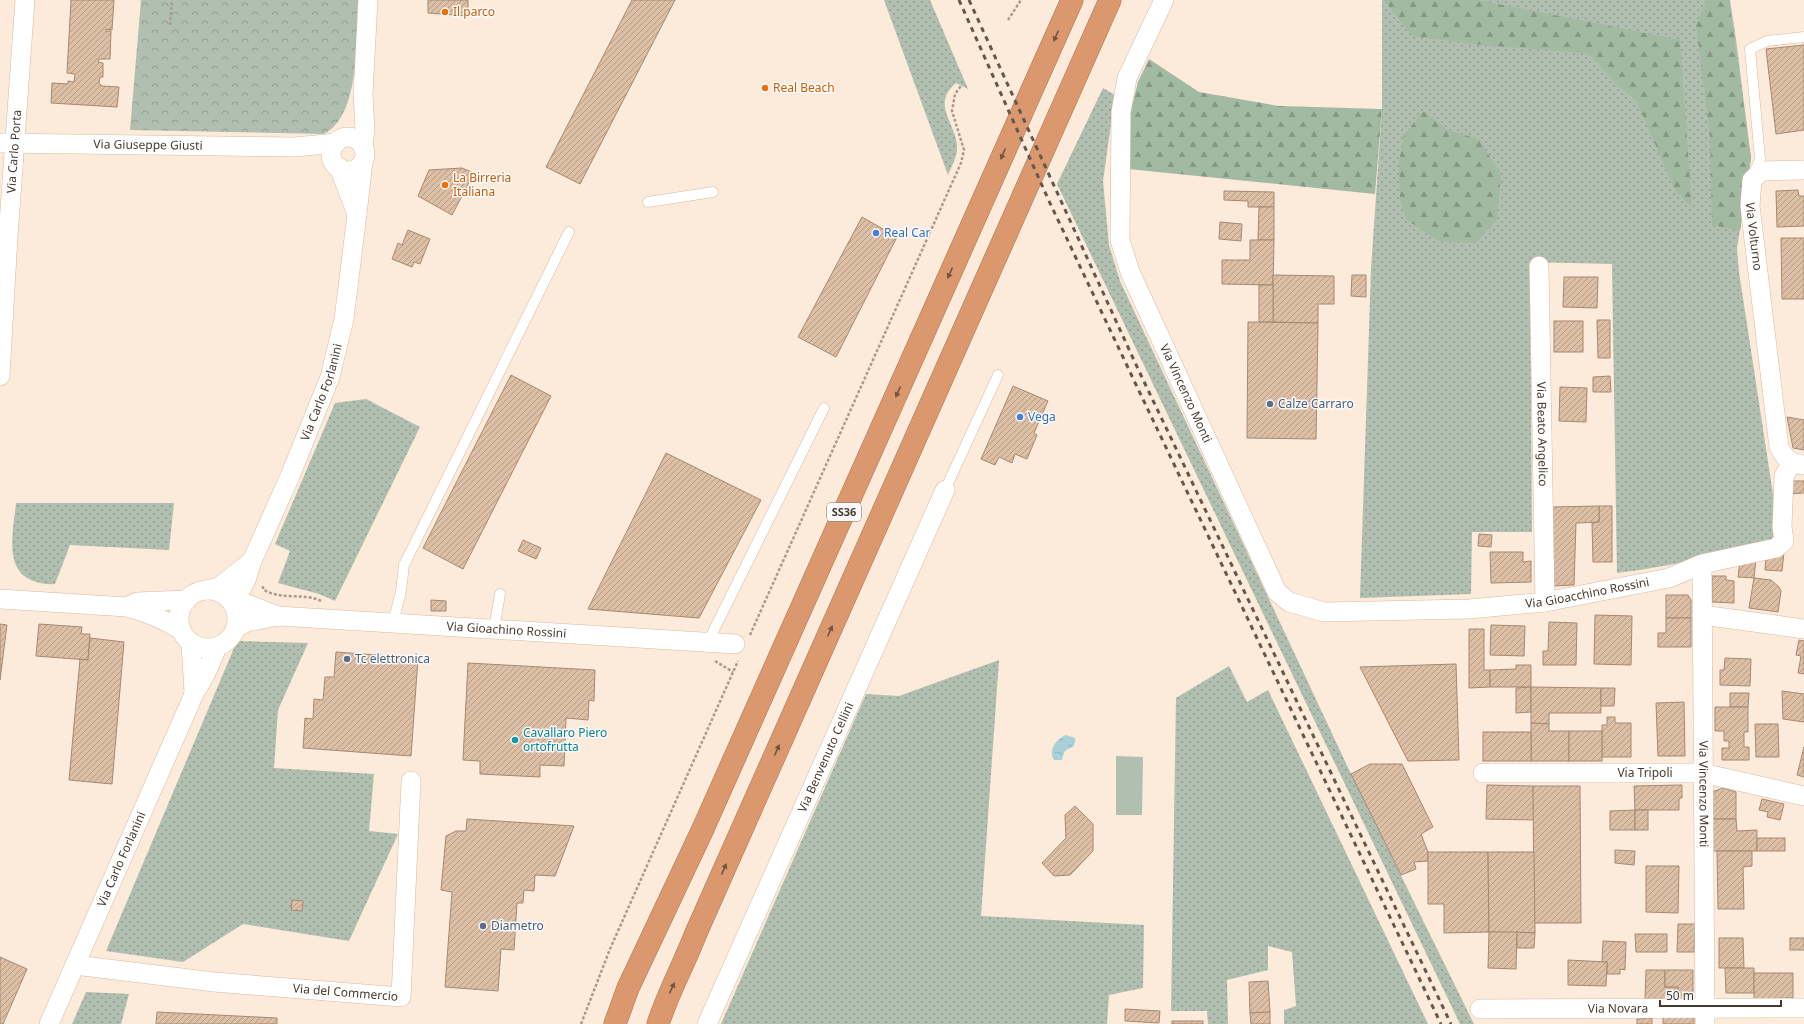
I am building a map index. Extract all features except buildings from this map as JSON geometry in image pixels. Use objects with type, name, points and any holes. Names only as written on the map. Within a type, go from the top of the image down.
[{"type":"highway","name":"SS36","points":[[615,1024],[628,988],[702,831],[1072,0]]},
{"type":"highway","name":"SS36","points":[[658,1024],[663,1008],[687,957],[699,926],[1110,0]]},
{"type":"street","name":"Via Carlo Porta","points":[[0,376],[8,237],[8,143],[25,0]]},
{"type":"street","name":"Via Carlo Forlanini","points":[[233,604],[246,580],[252,561],[290,476],[330,377],[344,320],[357,214],[365,129],[363,94],[368,0]]},
{"type":"street","name":"Via Vincenzo Monti","points":[[1164,0],[1127,78],[1121,112],[1120,240],[1133,279],[1277,592],[1289,602],[1324,612],[1469,608]]},
{"type":"street","name":"Via Carlo Forlanini","points":[[338,141],[347,132],[357,114],[363,94]]},
{"type":"street","points":[[346,137],[356,139],[363,154],[355,169],[350,171],[337,165],[332,153],[338,141],[346,137]]},
{"type":"street","name":"Via Giuseppe Giusti","points":[[8,143],[295,147],[338,141]]},
{"type":"street","name":"Via Giuseppe Giusti","points":[[295,147],[311,152],[337,165]]},
{"type":"street","name":"Via Carlo Forlanini","points":[[337,165],[357,214]]},
{"type":"street","points":[[1752,180],[1762,171],[1804,170]]},
{"type":"street","name":"Via Volturno","points":[[1752,180],[1750,206],[1778,447],[1784,457],[1798,464]]},
{"type":"street","name":"Via Beato Angelico","points":[[1539,266],[1545,602]]},
{"type":"street","name":"Via Gioacchino Rossini","points":[[1469,608],[1545,602],[1669,578],[1702,564],[1776,548],[1784,541],[1782,527],[1784,476],[1798,464]]},
{"type":"street","name":"Via Benvenuto Cellini","points":[[707,1024],[945,490]]},
{"type":"street","name":"Via Carlo Forlanini","points":[[206,590],[219,587],[240,572],[252,561]]},
{"type":"street","name":"Via Vincenzo Monti","points":[[1702,564],[1704,1016]]},
{"type":"street","points":[[0,599],[127,607],[147,612],[171,623],[186,636],[204,648],[217,647],[226,643],[232,636],[236,628],[237,620],[233,604],[224,595],[206,590],[199,592],[187,600],[180,614],[186,636]]},
{"type":"street","points":[[127,607],[137,602],[187,600]]},
{"type":"street","name":"Via Gioachino Rossini","points":[[233,604],[247,604],[278,616]]},
{"type":"street","points":[[1702,614],[1804,630]]},
{"type":"street","name":"Via Gioachino Rossini","points":[[236,628],[247,622],[278,616],[708,642],[741,646]]},
{"type":"street","name":"Via Carlo Forlanini","points":[[186,636],[194,694]]},
{"type":"street","name":"Via Carlo Forlanini","points":[[49,1024],[194,694],[206,673],[217,647]]},
{"type":"street","name":"Via Tripoli","points":[[1483,773],[1702,773],[1804,796]]},
{"type":"street","name":"Via del Commercio","points":[[75,965],[214,982],[401,997],[411,781]]},
{"type":"street","name":"Via Novara","points":[[1480,1009],[1704,1016],[1804,1008]]},
{"type":"lane","name":"Via Volturno","points":[[1752,180],[1760,159],[1750,49],[1767,41],[1804,37]]},
{"type":"lane","points":[[648,202],[713,192]]},
{"type":"lane","points":[[393,623],[401,592],[404,565],[569,232]]},
{"type":"lane","points":[[945,490],[998,375]]},
{"type":"lane","points":[[708,642],[824,408]]},
{"type":"lane","points":[[494,629],[500,594]]},
{"type":"path","points":[[170,25],[172,0]]},
{"type":"path","points":[[1008,20],[1021,0]]},
{"type":"path","points":[[581,1024],[610,949],[741,646],[961,163],[964,150],[952,111],[956,94],[961,86]]},
{"type":"path","points":[[262,582],[263,589],[271,593],[314,598],[324,602]]},
{"type":"green space","points":[[141,0],[358,0],[354,74],[345,110],[336,124],[324,134],[130,130]]},
{"type":"green space","points":[[884,0],[930,0],[968,89],[956,83],[945,98],[946,113],[957,145],[956,157],[948,175]]},
{"type":"green space","points":[[1382,0],[1730,0],[1751,158],[1737,248],[1739,272],[1780,540],[1699,559],[1617,573],[1612,264],[1530,262],[1532,532],[1472,532],[1471,594],[1360,598],[1371,269],[1382,109]]},
{"type":"green space","points":[[1384,0],[1478,0],[1680,40],[1692,208],[1675,190],[1636,100],[1617,85],[1588,53],[1481,45],[1412,36]]},
{"type":"green space","points":[[1707,0],[1729,0],[1751,158],[1740,231],[1712,225],[1710,137],[1696,24]]},
{"type":"green space","points":[[1149,59],[1199,92],[1279,106],[1382,109],[1375,194],[1128,169],[1131,110],[1138,82]]},
{"type":"green space","points":[[1103,88],[1115,95],[1103,181],[1109,245],[1120,281],[1351,774],[1474,1024],[1460,1024],[1057,184]]},
{"type":"green space","points":[[1423,111],[1448,130],[1478,139],[1501,173],[1497,220],[1476,243],[1438,241],[1407,220],[1400,199],[1399,162],[1404,135]]},
{"type":"green space","points":[[366,399],[420,427],[335,601],[319,594],[278,583],[290,551],[275,544],[335,403]]},
{"type":"green space","points":[[16,503],[174,503],[169,550],[70,545],[55,584],[37,582],[22,574],[13,557],[12,535]]},
{"type":"green space","points":[[237,641],[308,643],[278,710],[274,768],[374,774],[369,831],[398,834],[349,941],[243,924],[183,962],[106,951]]},
{"type":"green space","points":[[999,660],[981,916],[1144,925],[1143,988],[1109,995],[1107,1024],[721,1024],[866,694],[899,696]]},
{"type":"green space","points":[[1229,666],[1247,702],[1268,690],[1428,1024],[1284,1024],[1284,1010],[1296,1006],[1292,952],[1268,946],[1268,970],[1227,980],[1228,1024],[1208,1024],[1207,1011],[1171,1011],[1176,698]]},
{"type":"green space","points":[[1116,756],[1143,757],[1142,815],[1116,815]]},
{"type":"green space","points":[[86,992],[129,994],[121,1024],[72,1024]]},
{"type":"water","points":[[1066,735],[1075,738],[1075,742],[1072,747],[1064,752],[1062,760],[1054,760],[1052,752],[1054,745],[1059,739]]},
{"type":"railway","points":[[959,0],[1049,201],[1441,1024]]},
{"type":"railway","points":[[969,0],[1138,369],[1451,1024]]},
{"type":"place","name":"Il parco","points":[[445,12]]},
{"type":"place","name":"Real Beach","points":[[765,88]]},
{"type":"place","name":"La Birreria Italiana","points":[[445,185]]},
{"type":"place","name":"Real Car","points":[[876,233]]},
{"type":"place","name":"Calze Carraro","points":[[1270,404]]},
{"type":"place","name":"Vega","points":[[1020,417]]},
{"type":"place","name":"Tc elettronica","points":[[347,659]]},
{"type":"place","name":"Cavallaro Piero ortofrutta","points":[[515,740]]},
{"type":"place","name":"Diametro","points":[[483,926]]}]
